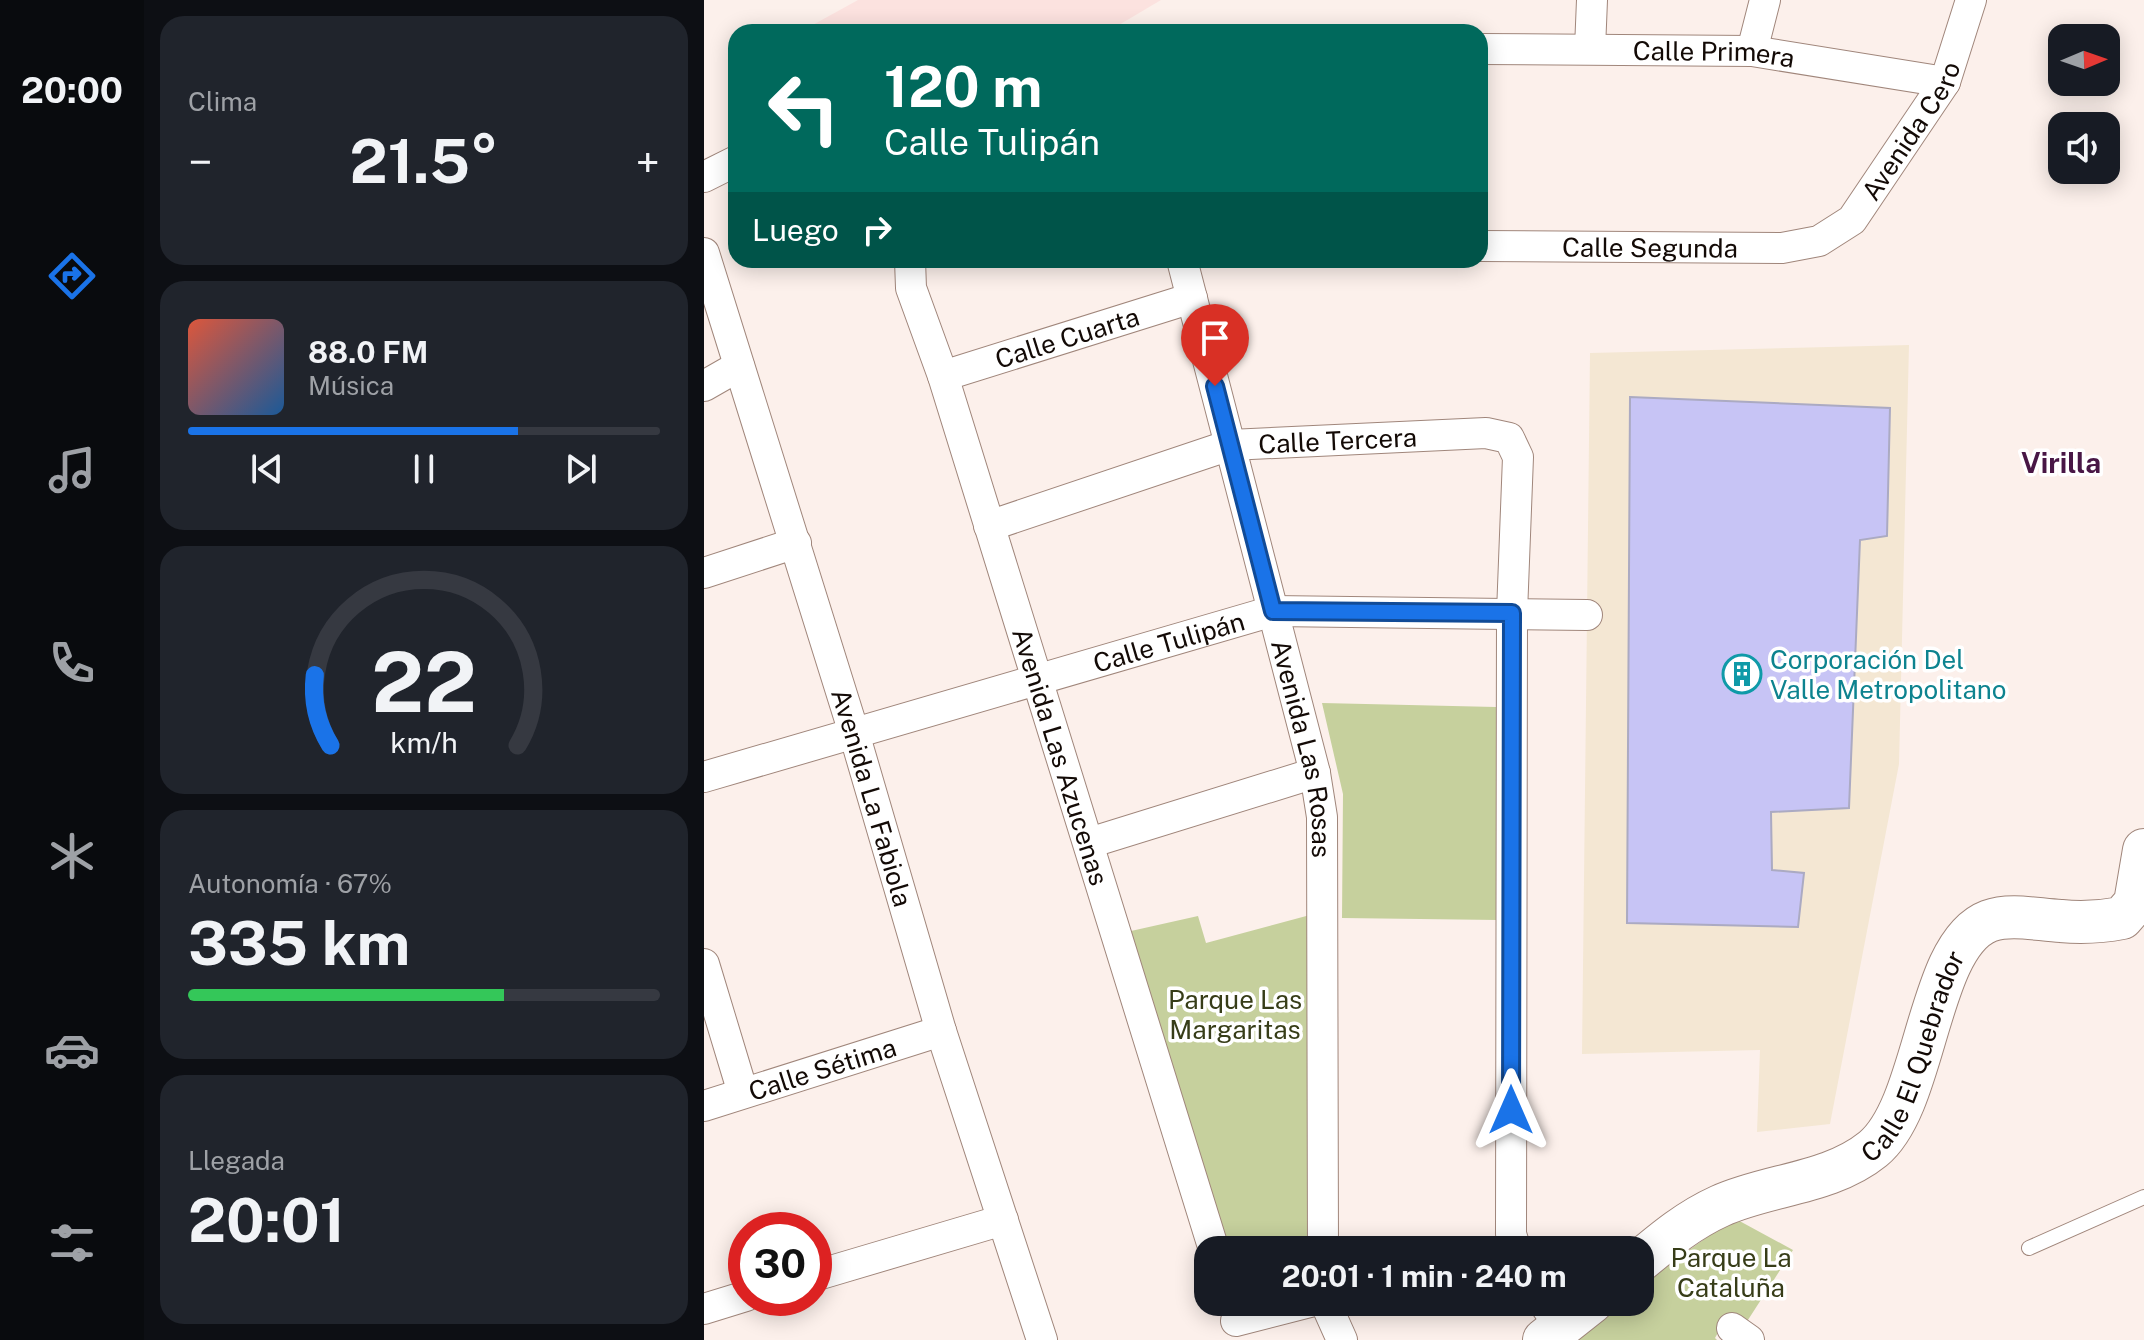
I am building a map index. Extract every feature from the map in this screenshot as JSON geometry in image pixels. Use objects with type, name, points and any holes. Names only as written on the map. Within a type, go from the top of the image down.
[{"type":"street","points":[[1590,49],[1592,0]]},
{"type":"street","points":[[1752,51],[1765,0]]},
{"type":"street","name":"Avenida Cero","points":[[1819,241],[1852,220],[1945,82],[1971,0]]},
{"type":"street","name":"Calle Primera","points":[[1488,49],[1752,51],[1945,82]]},
{"type":"street","points":[[704,177],[728,165]]},
{"type":"street","name":"Calle Segunda","points":[[1488,246],[1782,248],[1819,241]]},
{"type":"street","name":"Avenida La Fabiola","points":[[704,253],[854,733],[941,1031],[1042,1340]]},
{"type":"street","name":"Avenida Las Azucenas","points":[[910,268],[911,288],[943,376],[1210,1236]]},
{"type":"street","name":"Avenida Las Rosas","points":[[1184,268],[1315,773],[1322,817],[1323,1236]]},
{"type":"street","name":"Calle Cuarta","points":[[943,376],[1192,298]]},
{"type":"street","points":[[704,386],[739,366]]},
{"type":"street","name":"Calle Tercera","points":[[989,526],[1230,445],[1486,433],[1509,438],[1518,457],[1512,613]]},
{"type":"street","points":[[704,573],[796,543]]},
{"type":"street","name":"Calle Tulipán","points":[[704,777],[1273,611],[1587,615]]},
{"type":"street","points":[[1512,613],[1512,1236]]},
{"type":"street","points":[[1089,843],[1315,773]]},
{"type":"street","name":"Calle El Quebrador","points":[[1654,1249],[1679,1228],[1721,1205],[1845,1167],[1874,1149],[1895,1123],[1915,1075],[1931,1013],[1971,932],[1988,921],[2010,917],[2097,922],[2122,918],[2139,908],[2144,850]]},
{"type":"street","points":[[704,964],[743,1093]]},
{"type":"street","name":"Calle Sétima","points":[[704,1106],[941,1031]]},
{"type":"street","points":[[832,1271],[1003,1220]]},
{"type":"street","points":[[704,1309],[728,1302]]},
{"type":"street","points":[[1236,1321],[1255,1316]]},
{"type":"street","points":[[1331,1316],[1342,1340]]},
{"type":"lane","points":[[2029,1248],[2144,1197]]},
{"type":"shaded area","points":[[858,0],[1161,0],[1120,24],[814,24]]},
{"type":"shaded area","points":[[1909,345],[1899,764],[1830,1124],[1757,1132],[1760,1050],[1582,1054],[1590,353]]},
{"type":"green space","points":[[1322,703],[1496,707],[1498,920],[1342,918],[1343,794]]},
{"type":"green space","name":"Parque Las Margaritas","points":[[1310,915],[1308,1236],[1223,1236],[1131,931],[1198,916],[1206,943]]},
{"type":"green space","name":"Parque La Cataluña","points":[[1734,1218],[1793,1250],[1746,1323],[1729,1313],[1715,1338],[1717,1340],[1571,1340],[1600,1316],[1654,1316],[1654,1275]]},
{"type":"building","name":"Corporación Del Valle Metropolitano","points":[[1630,397],[1890,408],[1887,536],[1860,540],[1849,808],[1771,812],[1772,870],[1804,873],[1798,927],[1627,923]]},
{"type":"place","name":"Corporación Del Valle Metropolitano","points":[[1742,674]]},
{"type":"district","name":"Virilla","points":[[2061,462]]},
{"type":"route","points":[[1215,386],[1273,611],[1512,613],[1511,1110]]}]
